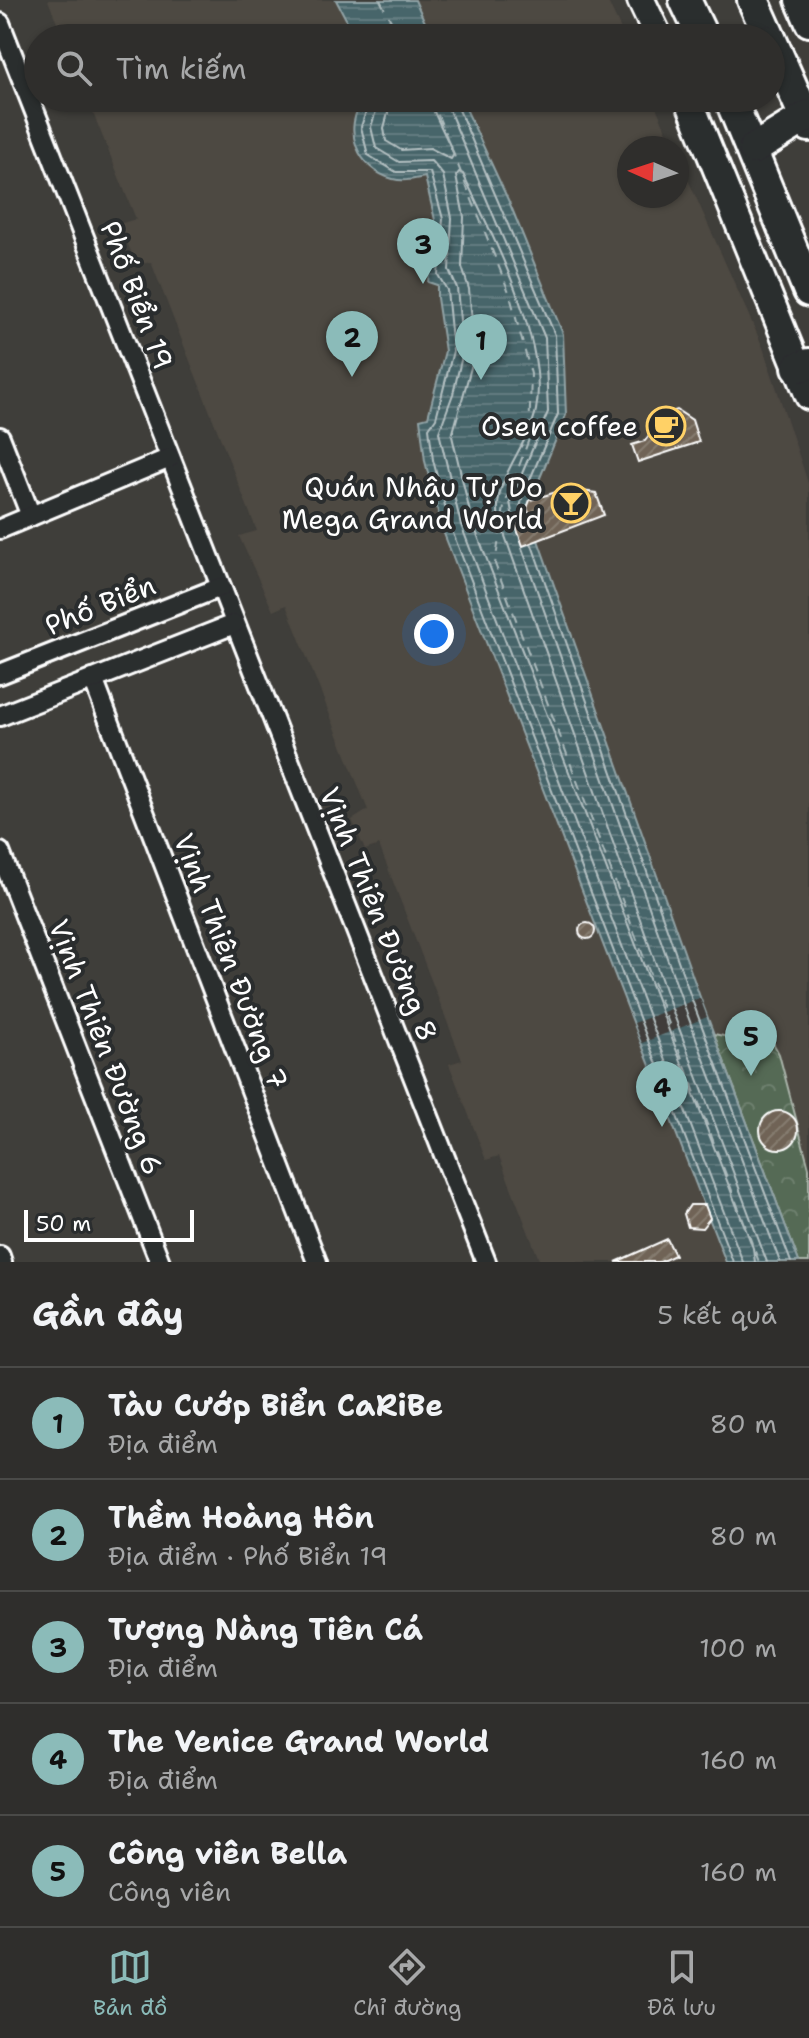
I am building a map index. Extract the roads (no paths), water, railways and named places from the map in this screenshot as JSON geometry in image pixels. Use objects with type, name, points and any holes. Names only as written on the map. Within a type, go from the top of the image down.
[{"type":"main road","points":[[641,0],[652,24]]},
{"type":"main road","points":[[685,0],[696,24]]},
{"type":"main road","points":[[753,0],[763,24]]},
{"type":"main road","points":[[799,0],[809,23]]},
{"type":"main road","points":[[718,168],[808,119],[785,71]]},
{"type":"main road","points":[[694,112],[804,366],[809,396]]},
{"type":"main road","points":[[737,112],[809,291]]},
{"type":"street","name":"Phố Biển 19","points":[[2,32],[24,88]]},
{"type":"street","name":"Phố Biển 19","points":[[34,112],[221,587]]},
{"type":"street","points":[[0,437],[31,516]]},
{"type":"street","points":[[0,529],[170,458]]},
{"type":"street","name":"Vịnh Thiên Đường 8","points":[[221,587],[486,1262]]},
{"type":"street","name":"Phố Biển","points":[[0,674],[221,587]]},
{"type":"street","points":[[0,716],[234,624]]},
{"type":"street","name":"Vịnh Thiên Đường 7","points":[[93,679],[317,1262]]},
{"type":"street","name":"Vịnh Thiên Đường 6","points":[[0,852],[160,1262]]},
{"type":"street","points":[[0,1256],[2,1262]]},
{"type":"water","points":[[336,0],[415,0],[426,24],[349,24]]},
{"type":"water","points":[[357,112],[467,112],[510,204],[563,334],[566,415],[527,509],[700,997],[799,1262],[726,1262],[443,531],[425,461],[420,419],[428,417],[445,351],[437,285],[428,282],[435,220],[425,177],[393,179],[370,167],[356,146],[354,122]]},
{"type":"place","name":"Tượng Nàng Tiên Cá","points":[[423,284]]},
{"type":"place","name":"Thềm Hoàng Hôn","points":[[352,377]]},
{"type":"place","name":"Tàu Cướp Biển CaRiBe","points":[[481,380]]},
{"type":"place","name":"Osen coffee","points":[[666,426]]},
{"type":"place","name":"Quán Nhậu Tự Do Mega Grand World","points":[[571,503]]},
{"type":"place","name":"Công viên Bella","points":[[751,1076]]},
{"type":"place","name":"The Venice Grand World","points":[[662,1127]]}]
